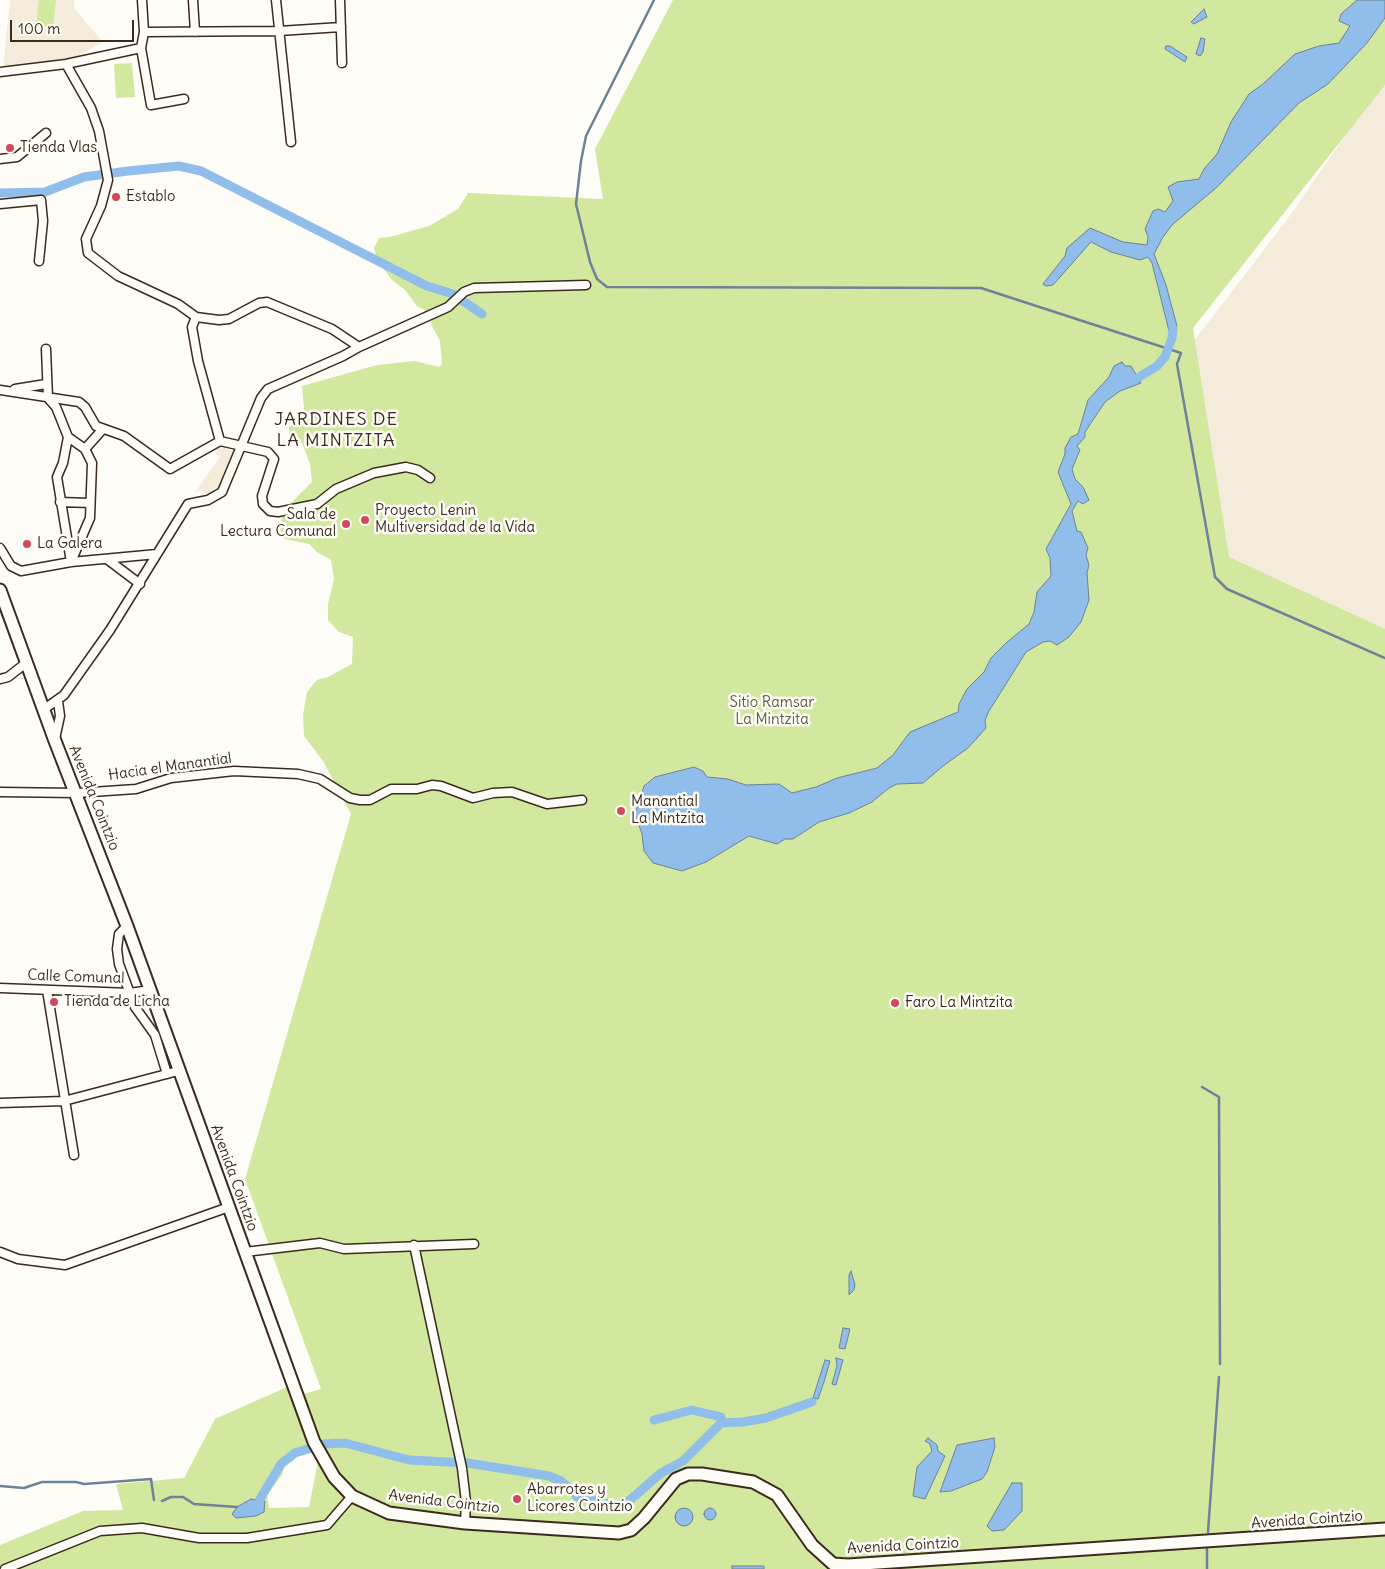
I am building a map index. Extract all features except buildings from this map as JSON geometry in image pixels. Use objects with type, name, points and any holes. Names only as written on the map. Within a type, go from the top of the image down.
[{"type":"main road","name":"Avenida Cointzio","points":[[0,590],[55,741],[128,926],[150,990],[173,1073],[229,1207],[316,1446],[334,1477],[352,1496],[390,1513],[466,1523],[619,1533],[630,1530],[644,1518],[676,1479],[688,1474],[702,1474],[754,1482],[777,1495],[812,1545],[833,1564],[848,1565],[1385,1529]]},
{"type":"street","points":[[142,0],[144,32],[141,48],[151,105],[184,99]]},
{"type":"street","points":[[194,0],[195,32]]},
{"type":"street","points":[[276,0],[291,142]]},
{"type":"street","points":[[340,0],[342,63]]},
{"type":"street","points":[[144,32],[279,31],[341,27]]},
{"type":"street","points":[[0,72],[66,64],[141,48]]},
{"type":"street","points":[[66,64],[91,108],[99,131],[106,174],[100,206],[86,239],[88,253],[118,276],[178,304],[196,317],[219,320],[228,318],[259,303],[267,302],[332,329],[359,347]]},
{"type":"street","points":[[0,159],[17,157],[46,133]]},
{"type":"street","points":[[0,204],[41,200],[43,221],[39,261]]},
{"type":"street","points":[[44,710],[58,701],[110,630],[188,504],[208,500],[222,492],[260,398],[268,388],[343,356],[448,307],[474,288],[586,285]]},
{"type":"street","points":[[196,317],[192,327],[198,361],[220,441]]},
{"type":"street","points":[[46,349],[48,398],[56,407],[68,437],[63,463],[57,476],[71,562]]},
{"type":"street","points":[[4,390],[46,384]]},
{"type":"street","points":[[4,390],[79,402],[85,407],[96,426],[102,430],[124,436],[170,469],[220,441],[268,452],[274,459],[262,496],[263,504],[270,511],[278,512],[317,504],[336,489],[374,473],[406,467],[418,470],[430,478]]},
{"type":"street","points":[[85,449],[102,430]]},
{"type":"street","points":[[68,437],[85,449],[92,463],[87,530],[71,562]]},
{"type":"street","points":[[60,502],[90,502]]},
{"type":"street","points":[[0,548],[10,566],[21,571],[71,562],[157,554]]},
{"type":"street","points":[[107,559],[140,584]]},
{"type":"street","points":[[0,679],[8,677],[26,663]]},
{"type":"street","points":[[55,741],[60,716],[58,701]]},
{"type":"street","name":"Hacia el Manantial","points":[[0,792],[77,793],[136,789],[171,778],[234,771],[298,774],[320,779],[350,798],[360,800],[370,800],[391,789],[417,789],[432,786],[441,786],[473,798],[493,793],[512,792],[547,804],[582,800]]},
{"type":"street","points":[[0,1102],[64,1101],[173,1073],[155,1035],[135,1007],[119,964],[117,949],[119,934],[128,926]]},
{"type":"street","name":"Calle Comunal","points":[[0,988],[130,993],[150,990]]},
{"type":"street","points":[[47,990],[74,1154]]},
{"type":"street","points":[[0,1252],[18,1260],[65,1265],[229,1207]]},
{"type":"street","points":[[245,1252],[320,1243],[344,1249],[474,1244]]},
{"type":"street","points":[[414,1245],[462,1468],[466,1502],[466,1523]]},
{"type":"street","points":[[5,1569],[100,1531],[142,1528],[199,1538],[247,1538],[327,1525],[352,1496]]},
{"type":"shaded area","points":[[10,0],[74,0],[74,8],[103,42],[78,56],[3,69]]},
{"type":"shaded area","points":[[1385,85],[1385,642],[1228,575],[1190,346],[1289,217],[1362,111]]},
{"type":"shaded area","points":[[220,445],[238,454],[222,478],[226,480],[219,490],[215,487],[209,496],[200,490],[196,491],[220,457],[215,453]]},
{"type":"green space","points":[[39,0],[56,0],[53,28],[36,26]]},
{"type":"green space","name":"Sitio Ramsar La Mintzita","points":[[673,0],[1385,0],[1385,85],[1193,328],[1229,557],[1385,629],[1385,1569],[0,1569],[0,1545],[83,1511],[123,1510],[116,1484],[184,1478],[215,1419],[287,1387],[311,1451],[297,1455],[292,1462],[285,1464],[282,1475],[267,1495],[269,1508],[309,1507],[322,1441],[304,1394],[321,1389],[245,1179],[351,814],[323,761],[304,736],[303,715],[307,692],[317,680],[328,677],[352,664],[353,637],[339,632],[328,620],[328,604],[334,579],[331,560],[317,552],[309,544],[285,539],[280,530],[283,511],[312,482],[310,464],[302,443],[289,434],[289,427],[302,417],[304,409],[302,386],[377,365],[415,361],[439,367],[442,364],[440,341],[432,326],[430,313],[417,306],[405,290],[392,280],[377,260],[374,248],[379,238],[390,237],[429,226],[458,209],[468,193],[603,199],[595,149]]},
{"type":"green space","points":[[132,63],[135,97],[116,98],[114,64]]},
{"type":"water","points":[[1357,0],[1385,0],[1385,18],[1367,43],[1328,84],[1299,103],[1216,188],[1172,225],[1163,237],[1154,254],[1166,285],[1177,326],[1169,331],[1152,263],[1148,257],[1140,260],[1111,252],[1091,242],[1053,285],[1046,286],[1043,284],[1065,256],[1067,248],[1090,228],[1123,242],[1147,245],[1148,237],[1145,229],[1153,211],[1158,209],[1165,212],[1173,201],[1168,187],[1177,182],[1199,179],[1204,169],[1217,154],[1231,122],[1249,94],[1263,84],[1295,54],[1319,46],[1339,43],[1350,26],[1339,21],[1341,14]]},
{"type":"water","points":[[1204,9],[1207,17],[1194,24],[1191,22]]},
{"type":"water","points":[[1201,38],[1205,39],[1203,52],[1200,56],[1196,54]]},
{"type":"water","points":[[1166,46],[1170,46],[1187,57],[1185,62],[1165,49]]},
{"type":"water","name":"Manantial La Mintzita","points":[[1122,362],[1125,366],[1131,366],[1141,383],[1120,391],[1105,402],[1085,432],[1085,437],[1077,446],[1080,450],[1072,469],[1075,479],[1083,487],[1089,500],[1083,504],[1078,501],[1072,511],[1077,531],[1081,532],[1088,548],[1086,555],[1089,565],[1087,573],[1089,600],[1081,622],[1069,637],[1057,645],[1050,641],[1043,642],[1026,652],[989,711],[985,720],[986,728],[968,748],[923,783],[897,784],[872,802],[849,813],[819,822],[793,839],[785,839],[777,844],[749,836],[706,862],[682,871],[653,863],[644,851],[642,834],[635,814],[644,786],[655,777],[694,767],[703,771],[707,777],[728,779],[746,785],[779,784],[792,793],[816,787],[837,778],[877,768],[893,755],[910,732],[958,712],[959,704],[967,689],[984,672],[991,658],[1029,624],[1034,612],[1037,592],[1051,576],[1050,558],[1046,549],[1071,504],[1058,472],[1065,454],[1065,448],[1071,437],[1078,434],[1088,400],[1109,377],[1114,366]]},
{"type":"water","points":[[851,1271],[855,1285],[854,1290],[849,1295],[849,1275]]},
{"type":"water","points":[[843,1328],[850,1329],[845,1349],[839,1348]]},
{"type":"water","points":[[836,1358],[843,1360],[836,1385],[832,1384],[837,1366]]},
{"type":"water","points":[[825,1360],[830,1361],[824,1382],[818,1399],[813,1398]]},
{"type":"water","points":[[928,1438],[937,1445],[938,1451],[945,1456],[925,1499],[913,1496],[917,1467],[932,1451],[930,1444],[925,1441]]},
{"type":"water","points":[[994,1438],[995,1447],[987,1472],[982,1479],[951,1491],[940,1492],[957,1445]]},
{"type":"water","points":[[1012,1483],[1022,1483],[1022,1511],[1004,1530],[992,1531],[987,1526]]},
{"type":"water","points":[[251,1499],[265,1501],[264,1512],[256,1516],[236,1518],[232,1514],[237,1507]]},
{"type":"water","points":[[684,1508],[692,1513],[693,1517],[688,1525],[684,1526],[676,1521],[675,1517],[680,1509]]},
{"type":"water","points":[[708,1508],[712,1508],[716,1514],[712,1520],[708,1520],[704,1516],[704,1512]]},
{"type":"water","points":[[732,1566],[764,1566],[764,1569],[732,1569]]},
{"type":"waterway","points":[[654,0],[586,136],[576,204],[590,262],[597,279],[607,287],[981,288],[1181,353],[1177,364],[1215,577],[1227,589],[1385,658]]},
{"type":"waterway","points":[[0,193],[45,192],[84,177],[128,171],[179,166],[201,171],[427,286],[453,294],[482,314]]},
{"type":"waterway","points":[[1139,377],[1157,366],[1165,357],[1172,338],[1173,329]]},
{"type":"waterway","points":[[1202,1087],[1219,1097],[1220,1364]]},
{"type":"waterway","points":[[1208,1532],[1219,1377]]},
{"type":"waterway","points":[[721,1423],[766,1418],[812,1402]]},
{"type":"waterway","points":[[260,1499],[281,1464],[295,1453],[324,1444],[345,1443],[409,1460],[468,1463],[549,1476],[561,1481],[577,1497],[622,1507],[661,1473],[683,1461],[721,1423],[721,1417],[692,1410],[654,1420]]},
{"type":"waterway","points":[[0,1486],[24,1488],[42,1482],[76,1482],[84,1484],[151,1479],[154,1500]]},
{"type":"waterway","points":[[162,1501],[171,1497],[183,1497],[194,1504],[237,1507]]},
{"type":"waterway","points":[[1207,1547],[1207,1569]]},
{"type":"place","name":"Tienda Vlas","points":[[10,148]]},
{"type":"place","name":"Establo","points":[[116,197]]},
{"type":"place","name":"Proyecto Lenin Multiversidad de la Vida","points":[[365,520]]},
{"type":"place","name":"Sala de Lectura Comunal","points":[[346,524]]},
{"type":"place","name":"La Galera","points":[[27,544]]},
{"type":"place","name":"Manantial La Mintzita","points":[[621,811]]},
{"type":"place","name":"Tienda de Licha","points":[[54,1002]]},
{"type":"place","name":"Faro La Mintzita","points":[[895,1003]]},
{"type":"place","name":"Abarrotes y Licores Cointzio","points":[[517,1499]]},
{"type":"district","name":"JARDINES DE LA MINTZITA","points":[[336,430]]}]
